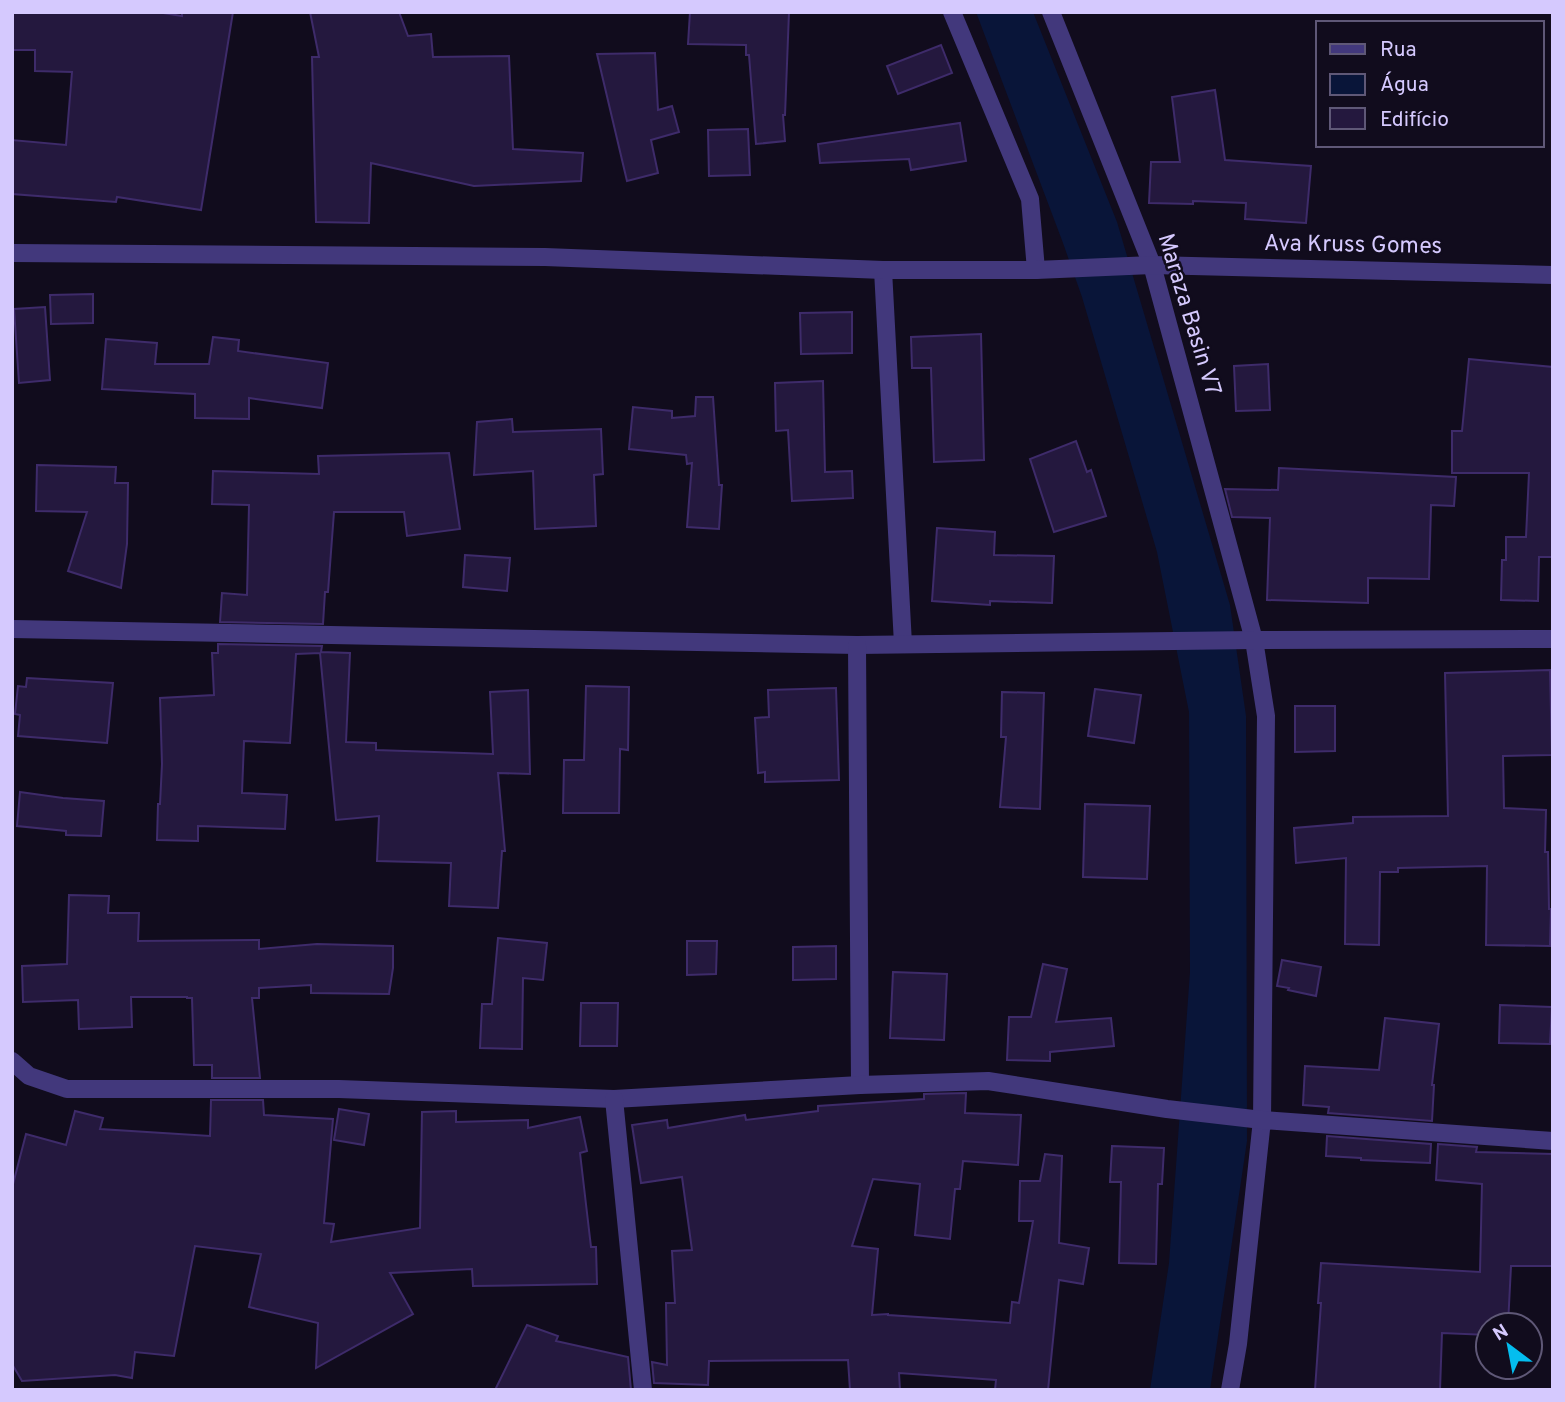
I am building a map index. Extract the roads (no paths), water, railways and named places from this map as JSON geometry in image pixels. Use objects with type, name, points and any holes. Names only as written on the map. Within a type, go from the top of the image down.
[{"type":"street","points":[[952,12],[1030,199],[1036,270]]},
{"type":"street","name":"Maraza Basin V7","points":[[1051,12],[1152,265],[1254,640],[1266,716],[1262,1120],[1238,1344],[1230,1390]]},
{"type":"street","name":"Ava Kruss Gomes","points":[[12,253],[545,257],[883,270],[1036,270],[1152,265],[1553,275]]},
{"type":"street","points":[[883,270],[903,644]]},
{"type":"street","points":[[12,629],[857,645],[1553,639]]},
{"type":"street","points":[[857,645],[860,1085]]},
{"type":"street","points":[[12,1061],[29,1076],[67,1089],[339,1089],[614,1099],[860,1085],[988,1081],[1167,1109],[1262,1120],[1553,1141]]},
{"type":"street","points":[[614,1099],[643,1390]]},
{"type":"water","points":[[976,12],[1033,12],[1117,222],[1230,605],[1246,716],[1247,1141],[1210,1390],[1150,1390],[1169,1263],[1190,972],[1189,712],[1157,552],[1082,297]]}]
